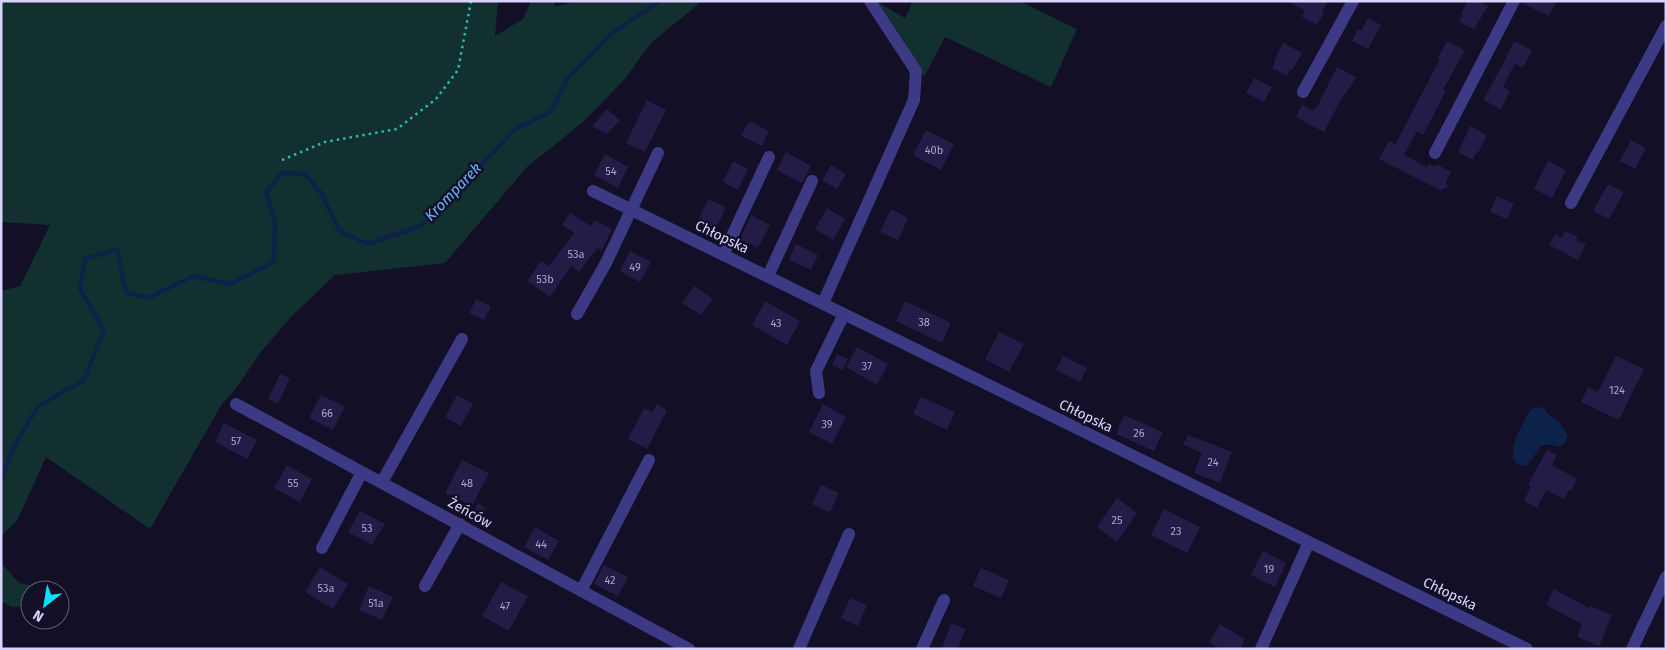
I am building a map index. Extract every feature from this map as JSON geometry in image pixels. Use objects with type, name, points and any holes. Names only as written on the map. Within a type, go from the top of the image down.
[{"type":"street","points":[[823,303],[914,100],[916,71],[870,1]]},
{"type":"street","points":[[1303,92],[1352,1]]},
{"type":"street","points":[[1435,153],[1514,1]]},
{"type":"street","points":[[1571,203],[1666,26]]},
{"type":"street","points":[[577,314],[606,263],[658,152]]},
{"type":"street","points":[[723,255],[769,157]]},
{"type":"street","points":[[768,276],[812,181]]},
{"type":"street","name":"Chłopska","points":[[593,191],[1527,649]]},
{"type":"street","points":[[819,392],[816,371],[844,314]]},
{"type":"street","points":[[382,482],[462,339]]},
{"type":"street","name":"Żeńców","points":[[236,404],[689,649]]},
{"type":"street","points":[[581,590],[649,460]]},
{"type":"street","points":[[322,548],[362,472]]},
{"type":"street","points":[[425,586],[460,524]]},
{"type":"street","points":[[799,649],[849,534]]},
{"type":"street","points":[[1261,649],[1309,542]]},
{"type":"street","points":[[1632,649],[1666,577]]},
{"type":"street","points":[[922,649],[944,600]]},
{"type":"path","points":[[282,160],[325,142],[397,129],[436,99],[458,70],[471,1]]},
{"type":"green space","points":[[1,1],[498,1],[495,36],[523,19],[531,1],[555,1],[554,6],[565,5],[572,1],[702,1],[651,43],[625,79],[583,122],[527,167],[445,263],[335,275],[291,317],[261,352],[233,392],[222,404],[150,529],[46,457],[17,521],[1,536],[1,291],[20,286],[50,225],[1,222]]},
{"type":"green space","points":[[913,1],[1019,1],[1077,29],[1051,87],[945,37],[924,77],[879,3],[905,18]]},
{"type":"green space","points":[[1,563],[20,583],[20,607],[12,607],[1,601]]},
{"type":"water","points":[[1536,407],[1544,408],[1547,413],[1560,423],[1568,436],[1565,443],[1559,447],[1542,445],[1527,466],[1518,465],[1513,459],[1513,448],[1517,435],[1530,410]]},
{"type":"building","points":[[1288,1],[1328,1],[1317,25],[1302,17],[1305,11]]},
{"type":"building","points":[[1468,1],[1479,1],[1488,6],[1474,29],[1459,22]]},
{"type":"building","points":[[1522,1],[1557,1],[1549,16],[1522,3]]},
{"type":"building","points":[[1368,18],[1381,25],[1368,49],[1352,41],[1358,29],[1361,31]]},
{"type":"building","points":[[1447,41],[1465,50],[1443,90],[1446,91],[1423,135],[1417,131],[1404,155],[1427,167],[1429,164],[1436,167],[1437,164],[1451,172],[1446,182],[1448,187],[1440,190],[1379,159],[1389,141],[1395,144],[1397,141],[1440,59],[1438,58]]},
{"type":"building","points":[[1514,41],[1532,50],[1523,68],[1515,64],[1510,73],[1503,87],[1510,91],[1501,109],[1483,100]]},
{"type":"building","points":[[1283,43],[1302,53],[1287,76],[1272,68]]},
{"type":"building","points":[[1337,67],[1356,77],[1344,94],[1324,132],[1296,117],[1302,105],[1313,111],[1316,109]]},
{"type":"building","points":[[1254,78],[1272,87],[1264,102],[1246,93]]},
{"type":"building","points":[[647,100],[666,110],[645,152],[626,143]]},
{"type":"building","points":[[607,109],[620,120],[607,134],[592,126]]},
{"type":"building","points":[[749,121],[769,131],[762,146],[741,136]]},
{"type":"building","points":[[1470,126],[1487,135],[1473,160],[1458,152]]},
{"type":"building","points":[[926,130],[954,144],[941,170],[913,155]]},
{"type":"building","points":[[1631,140],[1646,148],[1635,169],[1620,161]]},
{"type":"building","points":[[786,152],[811,166],[802,183],[777,170]]},
{"type":"building","points":[[605,154],[628,167],[618,188],[594,175]]},
{"type":"building","points":[[733,161],[748,169],[738,190],[723,182]]},
{"type":"building","points":[[1548,161],[1566,170],[1552,198],[1534,189]]},
{"type":"building","points":[[831,165],[846,174],[837,189],[822,180]]},
{"type":"building","points":[[1608,184],[1624,192],[1609,219],[1593,211]]},
{"type":"building","points":[[1497,196],[1514,204],[1507,219],[1490,212]]},
{"type":"building","points":[[708,199],[726,207],[715,231],[697,223]]},
{"type":"building","points":[[827,208],[845,219],[833,240],[815,229]]},
{"type":"building","points":[[891,209],[908,218],[898,240],[880,232]]},
{"type":"building","points":[[570,213],[591,226],[594,220],[612,229],[602,250],[597,248],[579,272],[571,266],[550,297],[527,281],[541,261],[549,266],[574,233],[562,225]]},
{"type":"building","points":[[751,215],[770,225],[758,248],[740,239]]},
{"type":"building","points":[[1565,231],[1578,237],[1576,240],[1586,244],[1578,260],[1549,245],[1555,234],[1562,238]]},
{"type":"building","points":[[796,244],[818,255],[811,270],[789,260]]},
{"type":"building","points":[[630,251],[651,262],[640,282],[620,271]]},
{"type":"building","points":[[694,286],[713,299],[701,315],[682,303]]},
{"type":"building","points":[[476,299],[491,306],[484,320],[469,313]]},
{"type":"building","points":[[765,301],[800,321],[787,345],[752,325]]},
{"type":"building","points":[[905,301],[951,323],[942,343],[896,321]]},
{"type":"building","points":[[999,332],[1024,344],[1009,372],[985,359]]},
{"type":"building","points":[[857,347],[888,364],[877,385],[846,367]]},
{"type":"building","points":[[837,354],[848,359],[843,370],[832,365]]},
{"type":"building","points":[[1063,356],[1087,368],[1080,382],[1056,370]]},
{"type":"building","points":[[1616,356],[1644,369],[1619,420],[1581,402],[1588,387],[1598,392]]},
{"type":"building","points":[[280,374],[290,378],[278,404],[268,399]]},
{"type":"building","points":[[321,395],[345,407],[333,430],[309,418]]},
{"type":"building","points":[[457,395],[473,404],[461,426],[445,417]]},
{"type":"building","points":[[921,397],[955,412],[947,430],[913,414]]},
{"type":"building","points":[[657,404],[667,410],[647,449],[628,439],[644,408],[652,412]]},
{"type":"building","points":[[823,404],[846,417],[832,444],[809,432]]},
{"type":"building","points":[[1124,415],[1163,432],[1154,451],[1116,434]]},
{"type":"building","points":[[224,423],[257,440],[247,459],[215,442]]},
{"type":"building","points":[[1188,435],[1232,452],[1220,483],[1194,473],[1202,453],[1183,444]]},
{"type":"building","points":[[1547,450],[1557,455],[1552,465],[1577,479],[1572,490],[1570,489],[1564,499],[1546,490],[1537,508],[1524,501],[1531,486],[1528,484]]},
{"type":"building","points":[[462,460],[489,473],[472,506],[445,493]]},
{"type":"building","points":[[287,465],[312,479],[300,502],[274,488]]},
{"type":"building","points":[[821,485],[839,493],[830,512],[812,504]]},
{"type":"building","points":[[1117,498],[1137,513],[1117,542],[1097,527]]},
{"type":"building","points":[[478,503],[487,509],[479,522],[470,516]]},
{"type":"building","points":[[1164,509],[1200,527],[1187,553],[1151,535]]},
{"type":"building","points":[[360,511],[385,524],[372,545],[348,532]]},
{"type":"building","points":[[535,527],[559,541],[548,560],[524,547]]},
{"type":"building","points":[[1263,551],[1286,563],[1275,587],[1251,575]]},
{"type":"building","points":[[604,565],[628,577],[618,596],[594,584]]},
{"type":"building","points":[[320,567],[348,584],[333,609],[305,592]]},
{"type":"building","points":[[981,568],[1009,580],[1001,598],[973,586]]},
{"type":"building","points":[[501,582],[528,596],[509,631],[482,616]]},
{"type":"building","points":[[369,586],[393,597],[382,620],[359,610]]},
{"type":"building","points":[[1554,589],[1589,608],[1590,606],[1612,615],[1599,646],[1577,637],[1582,624],[1546,605]]},
{"type":"building","points":[[850,598],[867,605],[858,626],[841,618]]},
{"type":"building","points":[[952,623],[966,629],[957,649],[941,649]]},
{"type":"building","points":[[1220,624],[1245,639],[1240,649],[1221,649],[1209,642]]},
{"type":"waterway","name":"Kromparek","points":[[1,479],[14,447],[38,406],[84,380],[104,330],[80,289],[85,259],[117,249],[126,292],[148,298],[193,276],[230,284],[274,262],[275,221],[266,192],[282,173],[305,174],[321,193],[340,232],[368,244],[421,226],[515,129],[551,112],[567,79],[612,33],[659,1]]}]
